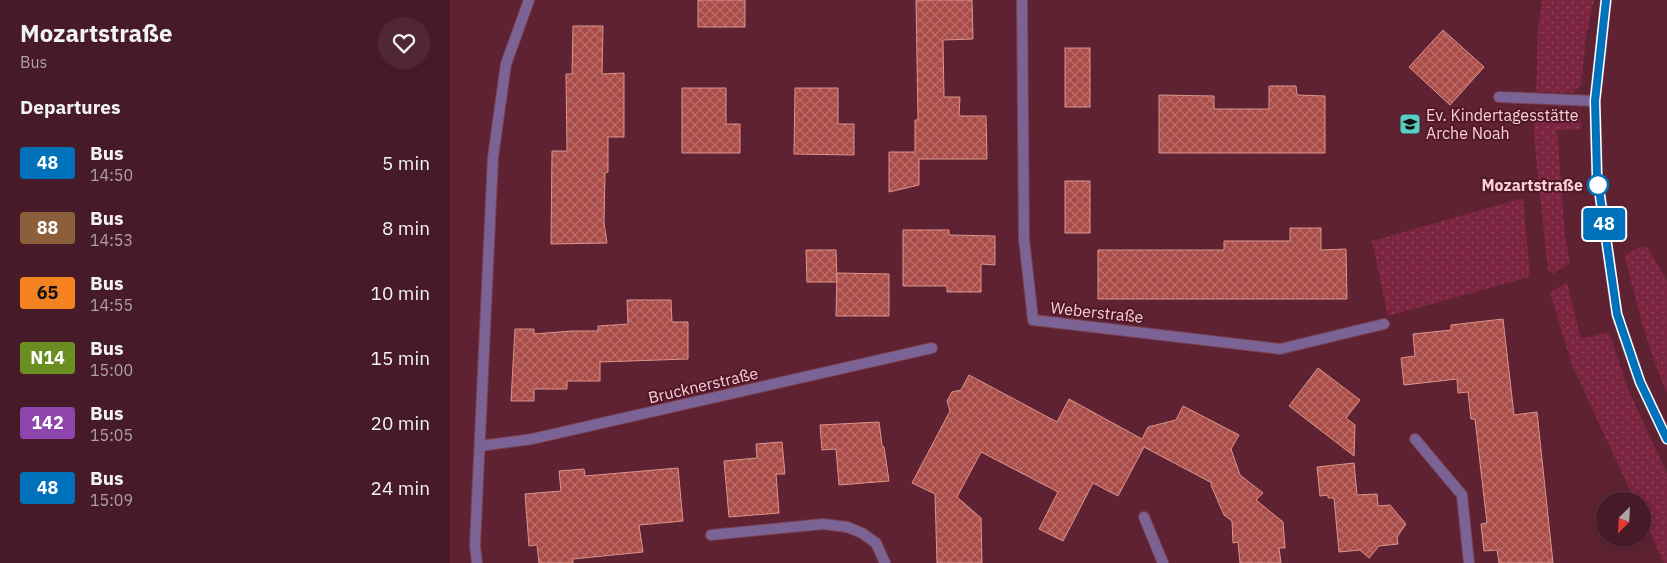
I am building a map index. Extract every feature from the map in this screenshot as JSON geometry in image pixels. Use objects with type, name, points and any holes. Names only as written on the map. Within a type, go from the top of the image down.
[{"type":"street","points":[[477,563],[476,537],[493,157],[506,64],[529,0]]},
{"type":"street","name":"Weberstraße","points":[[1022,0],[1024,239],[1032,320],[1280,349],[1384,324]]},
{"type":"street","points":[[1606,0],[1595,101],[1597,175],[1617,314],[1640,382],[1667,439]]},
{"type":"street","points":[[1499,96],[1595,101]]},
{"type":"street","name":"Brucknerstraße","points":[[480,446],[532,439],[932,348]]},
{"type":"street","points":[[1416,439],[1462,495],[1469,563]]},
{"type":"street","points":[[1144,517],[1163,563]]},
{"type":"street","points":[[711,535],[823,524],[847,527],[862,533],[876,543],[885,563]]},
{"type":"shaded area","points":[[1542,0],[1594,0],[1586,37],[1581,85],[1572,93],[1536,92],[1538,28]]},
{"type":"shaded area","points":[[1534,109],[1580,110],[1581,129],[1557,130],[1565,235],[1570,263],[1554,273],[1548,271],[1534,138]]},
{"type":"shaded area","points":[[1523,198],[1530,277],[1388,316],[1372,241]]},
{"type":"shaded area","points":[[1641,246],[1648,248],[1667,281],[1667,393],[1643,326],[1625,256]]},
{"type":"shaded area","points":[[1567,282],[1581,339],[1609,332],[1628,389],[1667,474],[1667,563],[1664,563],[1651,535],[1651,492],[1631,492],[1572,365],[1550,293]]},
{"type":"building","points":[[698,0],[745,0],[745,27],[698,27]]},
{"type":"building","points":[[916,0],[972,0],[973,39],[943,40],[944,97],[960,97],[959,116],[986,116],[987,159],[919,159],[919,185],[889,192],[889,152],[915,152],[915,120],[918,120]]},
{"type":"building","points":[[573,26],[603,26],[602,74],[624,73],[624,137],[608,137],[608,172],[605,173],[604,223],[607,243],[551,244],[552,151],[567,151],[566,74],[572,74]]},
{"type":"building","points":[[1443,30],[1484,67],[1450,105],[1409,67]]},
{"type":"building","points":[[1065,48],[1090,48],[1090,107],[1065,107]]},
{"type":"building","points":[[1269,86],[1296,86],[1297,95],[1325,96],[1325,153],[1159,153],[1159,95],[1214,96],[1214,109],[1269,109]]},
{"type":"building","points":[[682,88],[726,88],[726,124],[740,124],[740,153],[682,153]]},
{"type":"building","points":[[795,88],[838,88],[838,124],[854,124],[854,155],[794,154]]},
{"type":"building","points":[[1065,181],[1090,181],[1090,233],[1065,233]]},
{"type":"building","points":[[1290,228],[1321,228],[1321,250],[1346,249],[1347,299],[1098,299],[1098,250],[1224,250],[1224,241],[1290,241]]},
{"type":"building","points":[[903,230],[949,230],[949,235],[995,236],[995,265],[981,264],[981,292],[947,292],[947,286],[903,286]]},
{"type":"building","points":[[806,250],[836,250],[837,282],[807,282]]},
{"type":"building","points":[[837,273],[889,274],[889,316],[836,316]]},
{"type":"building","points":[[627,300],[671,300],[672,322],[688,322],[688,359],[600,362],[600,381],[567,381],[567,389],[534,389],[534,401],[511,401],[515,329],[534,329],[534,334],[598,331],[598,326],[628,324]]},
{"type":"building","points":[[1503,319],[1514,415],[1537,412],[1553,563],[1499,563],[1497,550],[1484,551],[1481,524],[1487,523],[1475,419],[1471,419],[1468,392],[1458,393],[1457,379],[1404,385],[1401,358],[1415,356],[1413,334],[1451,330],[1451,325]]},
{"type":"building","points":[[1318,368],[1360,400],[1346,418],[1355,425],[1354,456],[1289,406]]},
{"type":"building","points":[[969,375],[1057,422],[1069,399],[1142,439],[1148,427],[1176,420],[1183,406],[1239,435],[1231,449],[1240,475],[1263,493],[1256,500],[1283,522],[1285,548],[1279,548],[1281,563],[1240,563],[1238,542],[1233,543],[1232,521],[1224,515],[1211,485],[1212,483],[1144,447],[1118,496],[1093,483],[1063,541],[1039,529],[1058,492],[981,452],[957,497],[981,518],[982,563],[937,563],[935,494],[912,483],[950,411],[947,401],[952,392],[961,390]]},
{"type":"building","points":[[879,422],[889,481],[839,485],[836,449],[822,450],[820,425]]},
{"type":"building","points":[[782,442],[785,474],[776,474],[779,513],[729,517],[724,461],[757,458],[756,444]]},
{"type":"building","points":[[1354,463],[1357,495],[1377,494],[1378,506],[1390,505],[1406,524],[1397,537],[1398,544],[1379,546],[1369,558],[1360,550],[1339,552],[1334,498],[1328,498],[1328,495],[1320,496],[1317,467]]},
{"type":"building","points":[[678,468],[683,521],[639,525],[643,552],[573,559],[573,563],[539,563],[537,545],[529,546],[525,494],[561,491],[559,471],[584,469],[585,476]]},
{"type":"bus line","name":"48","points":[[1606,0],[1595,101],[1597,175],[1617,314],[1640,382],[1667,439]]},
{"type":"place","name":"Ev. Kindertagesstätte Arche Noah","points":[[1410,124]]},
{"type":"place","name":"Mozartstraße","points":[[1598,185]]}]
